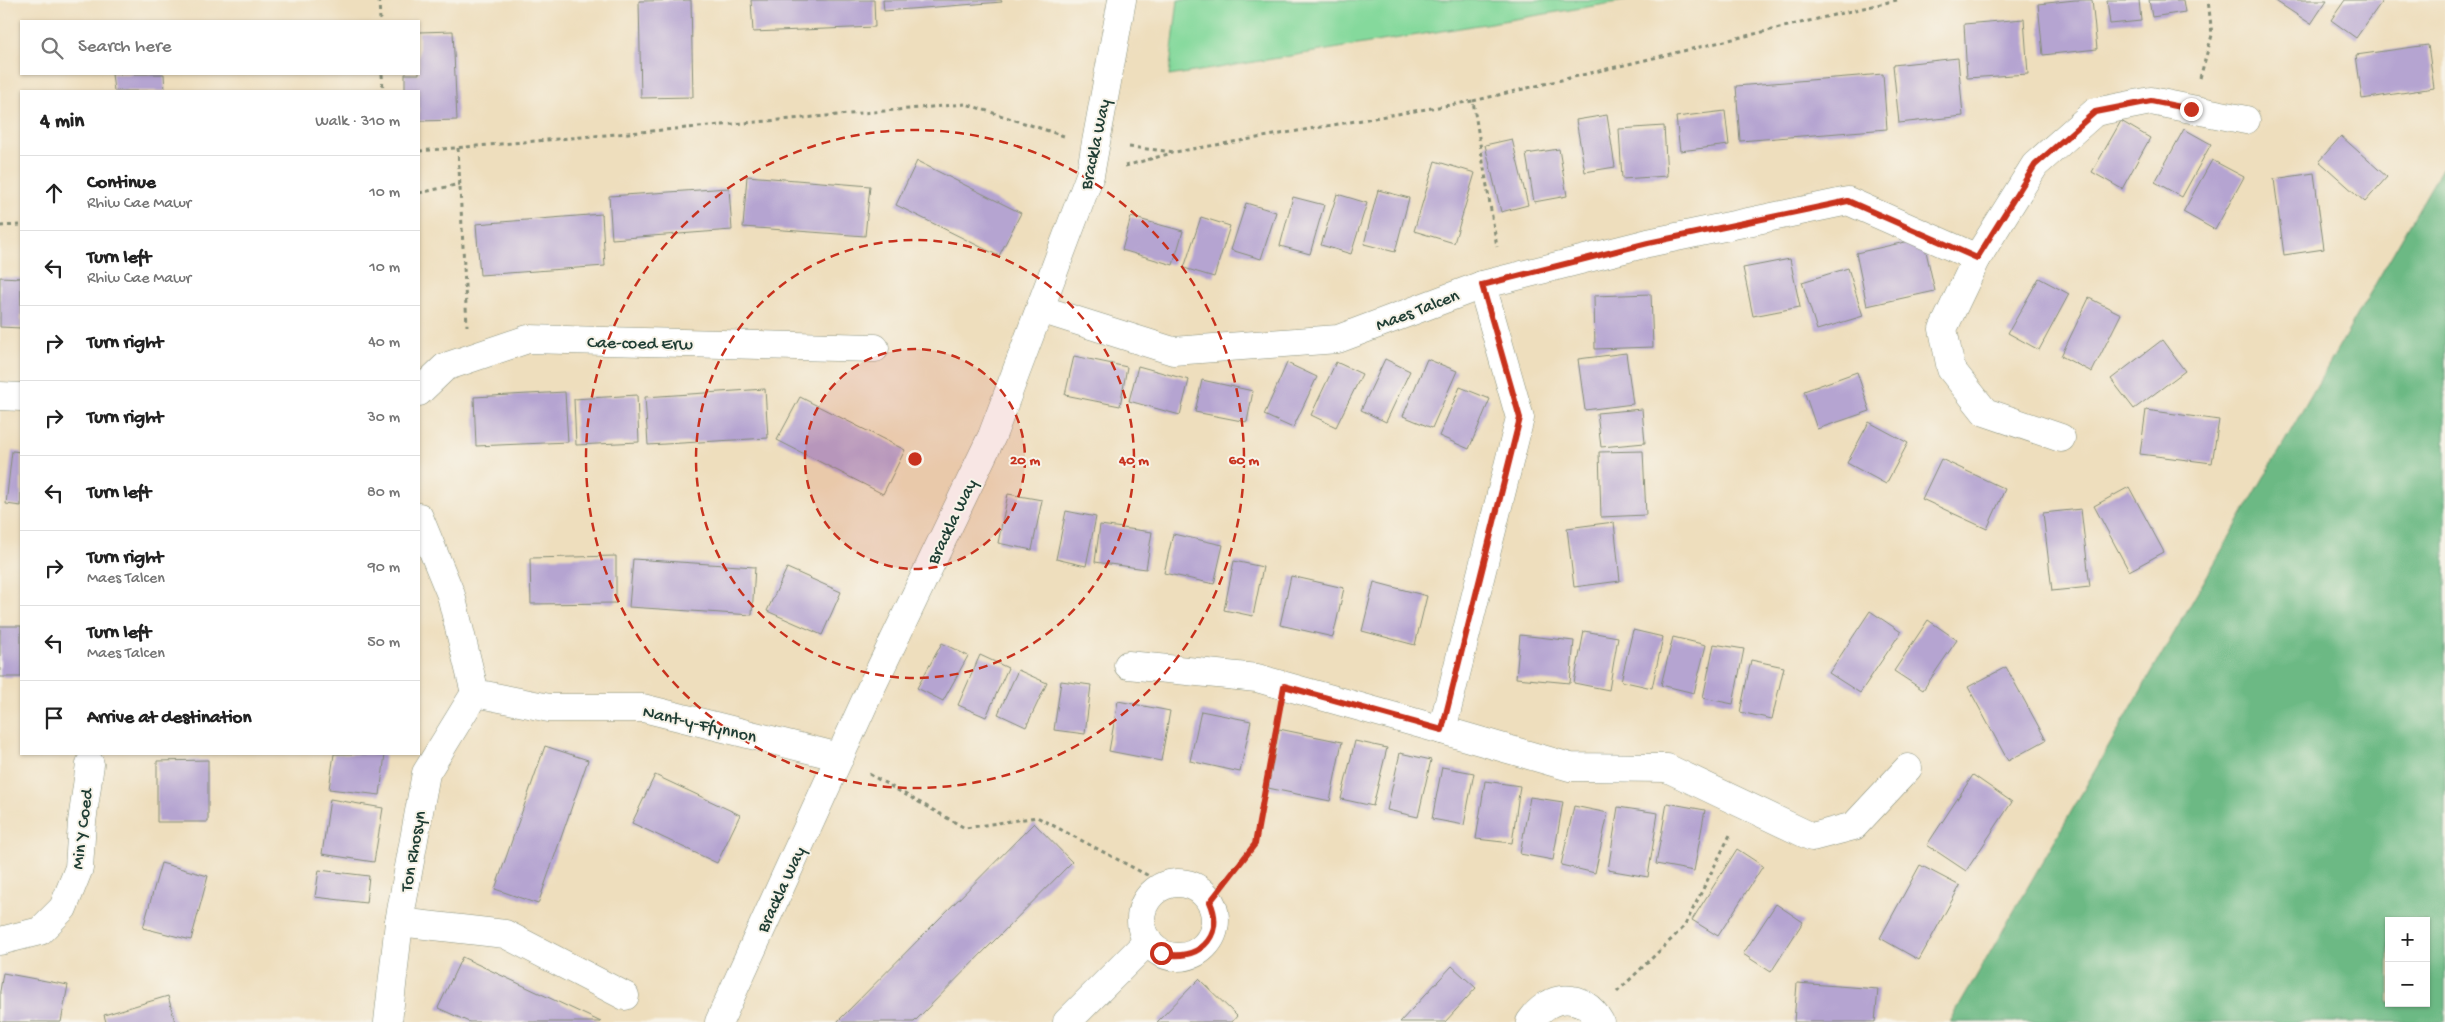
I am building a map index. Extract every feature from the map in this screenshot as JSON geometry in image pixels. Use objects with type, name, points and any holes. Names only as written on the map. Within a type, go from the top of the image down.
[{"type":"street","name":"Brackla Way","points":[[719,1022],[872,686],[992,436],[1090,175],[1122,0]]},
{"type":"street","points":[[2061,438],[1986,412],[1951,369],[1943,330],[1977,258],[2035,165],[2095,112],[2151,101],[2246,120]]},
{"type":"street","name":"Maes Talcen","points":[[1040,309],[1173,351],[1338,339],[1492,282],[1648,243],[1848,201],[1977,258]]},
{"type":"street","points":[[1442,730],[1520,418],[1492,282]]},
{"type":"street","name":"Cae-coed Erw","points":[[420,391],[445,367],[528,340],[875,348]]},
{"type":"street","points":[[0,396],[20,397]]},
{"type":"street","points":[[420,519],[451,595],[475,693]]},
{"type":"street","points":[[1128,665],[1257,678],[1570,767],[1667,768],[1812,837],[1854,826],[1908,768]]},
{"type":"street","name":"Nant-y-Ffynnon","points":[[475,693],[549,708],[643,708],[840,758]]},
{"type":"street","name":"Ton Rhosyn","points":[[388,1022],[399,922],[426,773],[475,693]]},
{"type":"street","name":"Min Y Coed","points":[[0,942],[40,932],[63,908],[79,868],[82,822],[90,764]]},
{"type":"street","points":[[1178,883],[1191,885],[1202,892],[1210,902],[1214,922],[1212,934],[1205,945],[1194,953],[1173,957],[1161,953],[1148,941],[1141,922],[1143,909],[1146,901],[1155,891],[1166,885],[1178,883]]},
{"type":"street","points":[[399,922],[505,934],[625,996]]},
{"type":"street","points":[[1067,1022],[1148,941]]},
{"type":"street","points":[[1530,1022],[1537,1012],[1548,1004],[1560,999],[1574,1000],[1586,1005],[1598,1018]]},
{"type":"path","points":[[379,0],[380,20]]},
{"type":"path","points":[[1090,175],[1175,152],[1472,101],[1897,0]]},
{"type":"path","points":[[2191,109],[2212,35],[2208,0]]},
{"type":"path","points":[[382,75],[383,90]]},
{"type":"path","points":[[1472,101],[1492,282]]},
{"type":"path","points":[[420,151],[966,104],[1069,138]]},
{"type":"path","points":[[1128,147],[1175,152]]},
{"type":"path","points":[[458,148],[469,359]]},
{"type":"path","points":[[420,193],[460,184]]},
{"type":"path","points":[[0,226],[20,225]]},
{"type":"path","points":[[1210,902],[1255,844],[1284,686]]},
{"type":"path","points":[[840,758],[965,828],[1038,817],[1166,885]]},
{"type":"path","points":[[1598,1018],[1684,927],[1745,805]]},
{"type":"green space","points":[[1178,0],[1630,0],[1169,76]]},
{"type":"green space","points":[[2445,163],[2445,1022],[1950,1022]]},
{"type":"building","points":[[691,0],[693,97],[641,98],[639,1]]},
{"type":"building","points":[[751,0],[874,0],[875,27],[753,32]]},
{"type":"building","points":[[883,0],[1001,0],[1002,2],[884,11]]},
{"type":"building","points":[[2092,0],[2097,49],[2043,55],[2038,4]]},
{"type":"building","points":[[2107,0],[2139,0],[2141,21],[2110,24]]},
{"type":"building","points":[[2149,0],[2183,0],[2185,12],[2152,17]]},
{"type":"building","points":[[2274,0],[2327,0],[2311,24]]},
{"type":"building","points":[[2345,0],[2383,0],[2356,38],[2331,20]]},
{"type":"building","points":[[2024,19],[2028,74],[1967,78],[1964,24]]},
{"type":"building","points":[[453,31],[457,120],[420,121],[420,90],[405,90],[405,75],[420,75],[420,32]]},
{"type":"building","points":[[2428,45],[2434,88],[2362,99],[2356,55]]},
{"type":"building","points":[[1958,58],[1963,116],[1899,123],[1893,65]]},
{"type":"building","points":[[1883,74],[1887,129],[1740,141],[1736,86]]},
{"type":"building","points":[[112,75],[164,75],[165,90],[114,90]]},
{"type":"building","points":[[1725,111],[1729,145],[1680,151],[1676,117]]},
{"type":"building","points":[[1607,115],[1615,167],[1585,172],[1576,120]]},
{"type":"building","points":[[2121,121],[2150,138],[2122,189],[2092,172]]},
{"type":"building","points":[[1664,126],[1667,176],[1622,179],[1619,129]]},
{"type":"building","points":[[2184,129],[2211,144],[2182,197],[2155,182]]},
{"type":"building","points":[[2341,136],[2387,177],[2365,202],[2319,161]]},
{"type":"building","points":[[1512,139],[1528,205],[1501,212],[1485,145]]},
{"type":"building","points":[[1559,149],[1567,196],[1534,202],[1526,154]]},
{"type":"building","points":[[2212,160],[2244,177],[2215,230],[2183,212]]},
{"type":"building","points":[[917,161],[1021,213],[999,256],[896,205]]},
{"type":"building","points":[[1435,161],[1475,173],[1454,243],[1414,231]]},
{"type":"building","points":[[2314,173],[2324,249],[2284,255],[2274,179]]},
{"type":"building","points":[[747,176],[870,186],[865,236],[743,227]]},
{"type":"building","points":[[729,188],[732,230],[612,239],[609,196]]},
{"type":"building","points":[[1378,190],[1409,198],[1395,252],[1364,244]]},
{"type":"building","points":[[1337,194],[1367,203],[1351,254],[1321,245]]},
{"type":"building","points":[[1293,197],[1324,205],[1310,254],[1280,246]]},
{"type":"building","points":[[1246,203],[1276,212],[1261,259],[1231,250]]},
{"type":"building","points":[[602,214],[605,266],[480,275],[476,224]]},
{"type":"building","points":[[1131,217],[1183,231],[1173,265],[1122,250]]},
{"type":"building","points":[[1201,217],[1230,226],[1214,277],[1184,268]]},
{"type":"building","points":[[1923,238],[1935,291],[1867,306],[1856,253]]},
{"type":"building","points":[[1790,259],[1800,307],[1753,316],[1743,268]]},
{"type":"building","points":[[1848,268],[1863,316],[1817,330],[1802,282]]},
{"type":"building","points":[[0,277],[20,278],[20,328],[0,327]]},
{"type":"building","points":[[2039,278],[2069,294],[2039,350],[2008,333]]},
{"type":"building","points":[[1651,294],[1653,347],[1595,349],[1594,296]]},
{"type":"building","points":[[2089,298],[2121,314],[2092,372],[2061,356]]},
{"type":"building","points":[[2162,340],[2185,371],[2134,409],[2111,379]]},
{"type":"building","points":[[1626,353],[1633,404],[1585,410],[1578,359]]},
{"type":"building","points":[[1074,356],[1127,367],[1120,406],[1065,395]]},
{"type":"building","points":[[1385,359],[1410,371],[1386,422],[1361,410]]},
{"type":"building","points":[[1427,359],[1457,371],[1432,428],[1403,416]]},
{"type":"building","points":[[1336,362],[1362,374],[1336,427],[1311,415]]},
{"type":"building","points":[[1287,363],[1317,377],[1293,428],[1264,415]]},
{"type":"building","points":[[1138,366],[1189,380],[1180,415],[1129,401]]},
{"type":"building","points":[[1857,372],[1870,411],[1817,429],[1804,391]]},
{"type":"building","points":[[1202,380],[1253,391],[1247,422],[1195,412]]},
{"type":"building","points":[[1460,387],[1490,399],[1469,449],[1439,436]]},
{"type":"building","points":[[765,389],[768,438],[648,445],[645,397]]},
{"type":"building","points":[[565,392],[568,442],[476,446],[474,397]]},
{"type":"building","points":[[637,395],[639,442],[576,445],[574,399]]},
{"type":"building","points":[[800,397],[905,450],[883,494],[777,440]]},
{"type":"building","points":[[1642,409],[1645,443],[1601,447],[1597,413]]},
{"type":"building","points":[[2146,410],[2219,420],[2212,463],[2140,454]]},
{"type":"building","points":[[1869,422],[1908,443],[1886,484],[1847,463]]},
{"type":"building","points":[[12,451],[20,452],[20,506],[6,504]]},
{"type":"building","points":[[1643,451],[1646,515],[1601,517],[1599,452]]},
{"type":"building","points":[[1941,459],[2005,489],[1987,529],[1922,499]]},
{"type":"building","points":[[2129,487],[2164,552],[2129,571],[2094,506]]},
{"type":"building","points":[[1008,494],[1042,500],[1032,550],[998,543]]},
{"type":"building","points":[[2081,509],[2090,587],[2052,591],[2043,513]]},
{"type":"building","points":[[1066,511],[1096,517],[1086,566],[1056,559]]},
{"type":"building","points":[[1614,522],[1620,581],[1574,587],[1567,528]]},
{"type":"building","points":[[1100,525],[1152,532],[1146,569],[1095,562]]},
{"type":"building","points":[[1173,534],[1223,545],[1214,584],[1164,573]]},
{"type":"building","points":[[616,556],[616,603],[531,604],[530,558]]},
{"type":"building","points":[[633,559],[755,567],[752,615],[629,607]]},
{"type":"building","points":[[1234,561],[1263,567],[1253,616],[1224,610]]},
{"type":"building","points":[[787,568],[841,592],[822,635],[767,611]]},
{"type":"building","points":[[1291,576],[1344,588],[1333,637],[1280,625]]},
{"type":"building","points":[[1374,582],[1427,596],[1415,645],[1362,631]]},
{"type":"building","points":[[1870,611],[1901,632],[1860,693],[1829,673]]},
{"type":"building","points":[[1928,620],[1957,640],[1923,690],[1894,671]]},
{"type":"building","points":[[0,626],[20,626],[20,677],[0,677]]},
{"type":"building","points":[[1633,630],[1663,637],[1652,688],[1621,681]]},
{"type":"building","points":[[1584,631],[1618,637],[1609,690],[1574,683]]},
{"type":"building","points":[[1520,635],[1574,641],[1570,683],[1516,678]]},
{"type":"building","points":[[1673,637],[1706,645],[1694,693],[1661,685]]},
{"type":"building","points":[[942,643],[968,656],[943,701],[917,688]]},
{"type":"building","points":[[1714,644],[1744,649],[1733,704],[1703,698]]},
{"type":"building","points":[[980,655],[1008,668],[986,717],[958,705]]},
{"type":"building","points":[[1751,660],[1784,667],[1772,719],[1740,712]]},
{"type":"building","points":[[2006,667],[2046,740],[2008,761],[1968,687]]},
{"type":"building","points":[[1018,670],[1047,683],[1026,727],[998,714]]},
{"type":"building","points":[[1061,681],[1091,685],[1085,734],[1054,730]]},
{"type":"building","points":[[1118,701],[1170,711],[1161,761],[1109,751]]},
{"type":"building","points":[[1201,711],[1251,721],[1240,772],[1190,761]]},
{"type":"building","points":[[1279,729],[1342,742],[1330,801],[1268,788]]},
{"type":"building","points":[[1355,741],[1387,748],[1373,806],[1341,799]]},
{"type":"building","points":[[545,746],[588,760],[538,904],[495,889]]},
{"type":"building","points":[[1400,753],[1431,760],[1418,817],[1387,810]]},
{"type":"building","points":[[334,755],[385,755],[380,795],[329,789]]},
{"type":"building","points":[[208,760],[208,822],[157,822],[157,761]]},
{"type":"building","points":[[1442,767],[1474,773],[1464,825],[1432,819]]},
{"type":"building","points":[[655,775],[740,815],[717,863],[632,823]]},
{"type":"building","points":[[1973,775],[2012,802],[1966,871],[1927,845]]},
{"type":"building","points":[[1485,781],[1520,786],[1512,843],[1476,839]]},
{"type":"building","points":[[1530,797],[1563,802],[1553,860],[1520,854]]},
{"type":"building","points":[[330,799],[383,808],[374,862],[322,854]]},
{"type":"building","points":[[1667,803],[1705,810],[1694,871],[1656,864]]},
{"type":"building","points":[[1574,806],[1608,813],[1595,873],[1561,865]]},
{"type":"building","points":[[1618,807],[1658,813],[1648,877],[1608,870]]},
{"type":"building","points":[[1034,823],[1072,862],[914,1022],[837,1022]]},
{"type":"building","points":[[1737,849],[1763,866],[1718,936],[1692,920]]},
{"type":"building","points":[[161,863],[208,876],[191,940],[143,928]]},
{"type":"building","points":[[1920,865],[1960,886],[1919,960],[1880,938]]},
{"type":"building","points":[[319,870],[369,876],[366,903],[315,897]]},
{"type":"building","points":[[1776,904],[1803,922],[1771,972],[1743,954]]},
{"type":"building","points":[[462,957],[601,1022],[469,1022],[438,1008]]},
{"type":"building","points":[[1452,966],[1476,988],[1445,1022],[1400,1022]]},
{"type":"building","points":[[3,973],[68,985],[61,1022],[0,1022],[0,991]]},
{"type":"building","points":[[1199,979],[1237,1016],[1232,1022],[1157,1022]]},
{"type":"building","points":[[1797,983],[1878,989],[1875,1022],[1794,1022]]},
{"type":"building","points":[[168,996],[175,1022],[106,1022],[104,1015]]},
{"type":"route","points":[[1161,953],[1173,957],[1182,957],[1194,953],[1205,945],[1212,934],[1214,922],[1213,909],[1210,902],[1255,844],[1284,686],[1442,730],[1520,418],[1482,285],[1648,243],[1848,201],[1977,258],[2035,165],[2095,112],[2151,101],[2191,109]]}]
